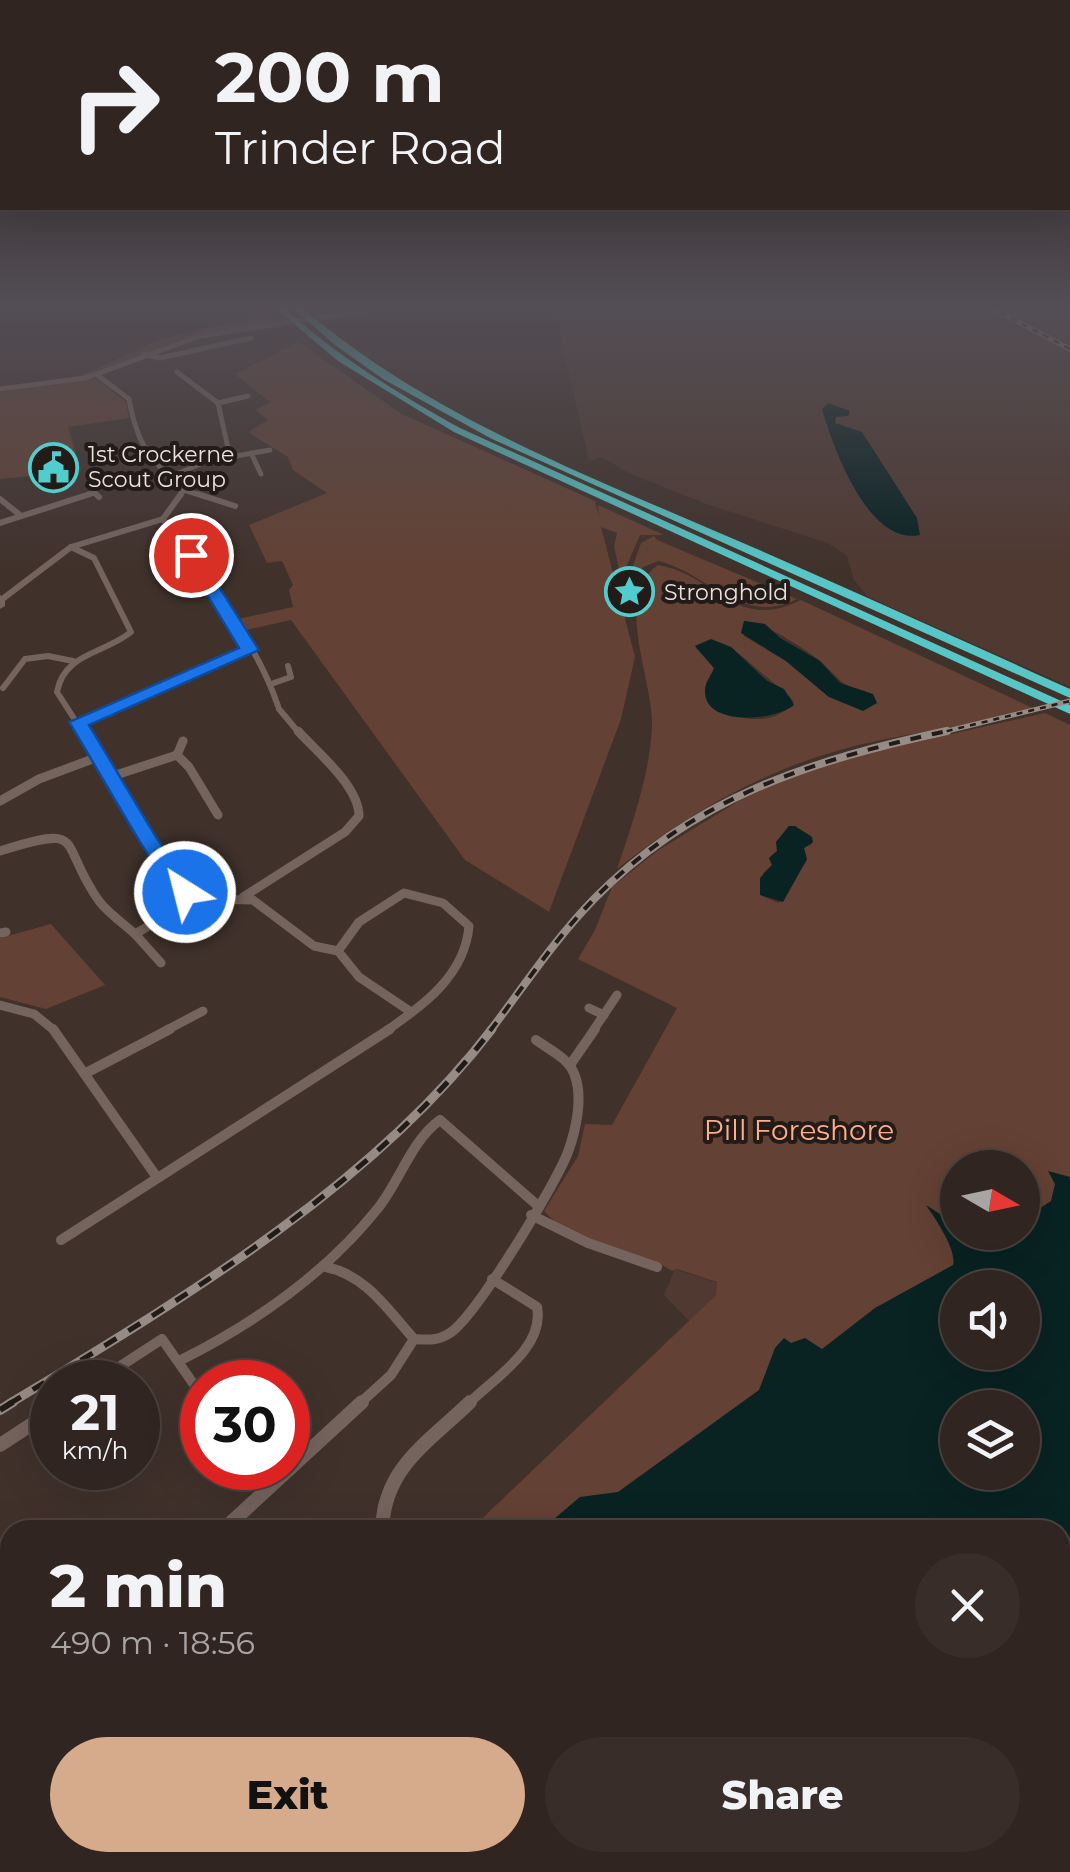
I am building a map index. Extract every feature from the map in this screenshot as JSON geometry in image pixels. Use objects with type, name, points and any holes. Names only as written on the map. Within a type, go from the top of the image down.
[{"type":"highway","points":[[394,394],[457,430],[573,478],[1070,710]]},
{"type":"highway","points":[[418,394],[573,478]]},
{"type":"highway","points":[[599,490],[790,567],[1070,694]]},
{"type":"street","points":[[122,394],[129,400],[133,422],[148,458],[184,490],[235,506]]},
{"type":"street","points":[[207,394],[218,403]]},
{"type":"street","points":[[218,403],[248,396]]},
{"type":"street","points":[[218,403],[230,457]]},
{"type":"street","points":[[218,415],[228,414]]},
{"type":"street","points":[[168,476],[199,463],[270,450]]},
{"type":"street","points":[[251,453],[260,474]]},
{"type":"street","points":[[0,601],[71,547],[163,518],[184,490]]},
{"type":"street","points":[[0,523],[96,493]]},
{"type":"street","points":[[0,499],[20,514]]},
{"type":"street","points":[[142,635],[129,634],[73,661],[60,678],[57,692],[112,776],[146,840],[185,892],[220,901],[243,897],[345,832],[359,816],[359,807],[278,707],[271,684],[208,580],[163,518]]},
{"type":"street","points":[[71,547],[94,558],[130,627],[129,634]]},
{"type":"street","points":[[78,722],[250,650]]},
{"type":"street","points":[[2,688],[25,659],[48,656],[73,661]]},
{"type":"street","points":[[271,684],[290,677],[288,666]]},
{"type":"street","points":[[112,776],[177,755],[183,741]]},
{"type":"street","points":[[177,755],[189,767],[218,815]]},
{"type":"street","points":[[0,801],[40,778],[98,757]]},
{"type":"street","points":[[6,852],[48,836],[67,841],[100,902],[161,964]]},
{"type":"street","points":[[61,1240],[411,1012],[446,978],[466,950],[468,926],[455,910],[424,895],[404,893],[359,922],[338,951]]},
{"type":"street","points":[[243,897],[314,946],[338,951],[359,977],[411,1012]]},
{"type":"street","points":[[134,934],[197,898]]},
{"type":"street","points":[[570,1065],[617,995]]},
{"type":"street","points":[[0,1005],[24,1010],[51,1025],[156,1176]]},
{"type":"street","points":[[589,1008],[604,1014]]},
{"type":"street","points":[[86,1073],[203,1011]]},
{"type":"street","points":[[326,1267],[348,1274],[396,1315],[414,1339],[431,1342],[452,1333],[518,1243],[568,1155],[574,1135],[577,1081],[570,1065],[536,1040]]},
{"type":"street","points":[[131,1360],[162,1340],[179,1362],[229,1335],[326,1267],[378,1209],[426,1130],[440,1120],[534,1210],[579,1240],[657,1267]]},
{"type":"street","points":[[382,1520],[383,1502],[394,1475],[535,1338],[540,1322],[537,1307],[492,1280]]},
{"type":"street","points":[[234,1520],[395,1372],[414,1339]]},
{"type":"street","points":[[0,1445],[30,1425]]},
{"type":"shaded area","points":[[574,394],[1070,394],[1070,687],[868,597],[854,580],[847,556],[828,543],[709,505],[629,473],[602,457],[589,461]]},
{"type":"shaded area","points":[[675,1269],[718,1283],[716,1295],[690,1322],[664,1295]]},
{"type":"green space","points":[[0,394],[116,394],[126,402],[129,418],[68,427],[81,471],[0,479]]},
{"type":"green space","points":[[260,394],[374,394],[402,414],[595,501],[599,517],[598,505],[664,535],[640,535],[621,579],[614,546],[617,533],[601,527],[635,657],[621,719],[549,912],[465,860],[291,620],[246,630],[238,619],[293,607],[289,590],[293,585],[282,561],[267,563],[249,525],[327,493],[293,470],[288,457],[248,432],[268,420],[256,410],[270,402]]},
{"type":"green space","points":[[654,536],[797,599],[778,606],[743,603],[659,561],[643,567],[635,587],[626,585],[641,543]]},
{"type":"green space","points":[[658,565],[678,570],[741,606],[758,610],[801,600],[1035,709],[864,744],[780,771],[668,832],[617,869],[651,744],[651,707],[636,618],[645,579]],"holes":[[[744,621],[784,637],[845,684],[866,691],[829,697],[786,661],[744,636]],[[731,647],[789,696],[794,702],[785,711],[751,719],[727,713],[707,699],[707,682],[714,668],[696,648]]]},
{"type":"green space","name":"Pill Foreshore","points":[[1045,713],[1070,725],[1070,1288],[1040,1288],[1040,1270],[940,1270],[940,1368],[765,1520],[480,1520],[716,1295],[717,1282],[677,1269],[672,1271],[588,1239],[557,1223],[544,1211],[578,1156],[585,1124],[612,1125],[677,1008],[578,959],[612,887],[657,851],[737,802],[788,778],[863,754]],"holes":[[[789,826],[810,835],[812,844],[804,848],[806,862],[779,903],[762,896],[763,873],[772,865],[769,858],[777,851],[777,841]]]},
{"type":"green space","points":[[51,924],[105,985],[46,1009],[0,997],[0,938]]},
{"type":"water","points":[[828,403],[850,411],[848,416],[836,417],[835,423],[862,432],[917,518],[920,535],[901,534],[869,510],[835,446],[822,409]]},
{"type":"water","points":[[744,621],[765,624],[780,638],[820,661],[840,683],[873,694],[877,703],[863,711],[829,697],[786,661],[741,633]]},
{"type":"water","points":[[711,639],[731,647],[767,681],[784,689],[794,705],[757,717],[715,710],[707,702],[705,690],[714,668],[695,646]]},
{"type":"water","points":[[789,826],[812,837],[813,842],[804,848],[807,859],[783,902],[760,895],[760,878],[772,865],[769,858],[777,851],[776,842]]},
{"type":"water","points":[[1048,1171],[1070,1177],[1070,1520],[553,1520],[580,1497],[618,1492],[759,1390],[775,1348],[784,1338],[791,1343],[805,1338],[822,1349],[875,1308],[940,1272],[940,1370],[1040,1370],[1040,1270],[944,1270],[953,1265],[951,1250],[1040,1250],[1040,1208],[1051,1201],[1055,1184]]},
{"type":"water","points":[[926,1205],[940,1214],[940,1226]]},
{"type":"railway","points":[[935,734],[1070,701]]},
{"type":"railway","points":[[490,1031],[580,914],[632,864],[672,834],[714,809],[802,770],[947,731]]},
{"type":"railway","points":[[9,1404],[204,1282],[331,1190],[390,1140],[444,1086],[492,1029]]},
{"type":"railway","points":[[0,1410],[13,1402]]},
{"type":"place","name":"1st Crockerne Scout Group","points":[[53,467]]},
{"type":"place","name":"Stronghold","points":[[629,592]]},
{"type":"route","points":[[185,892],[146,840],[127,800],[78,722],[250,650],[191,555]]}]
